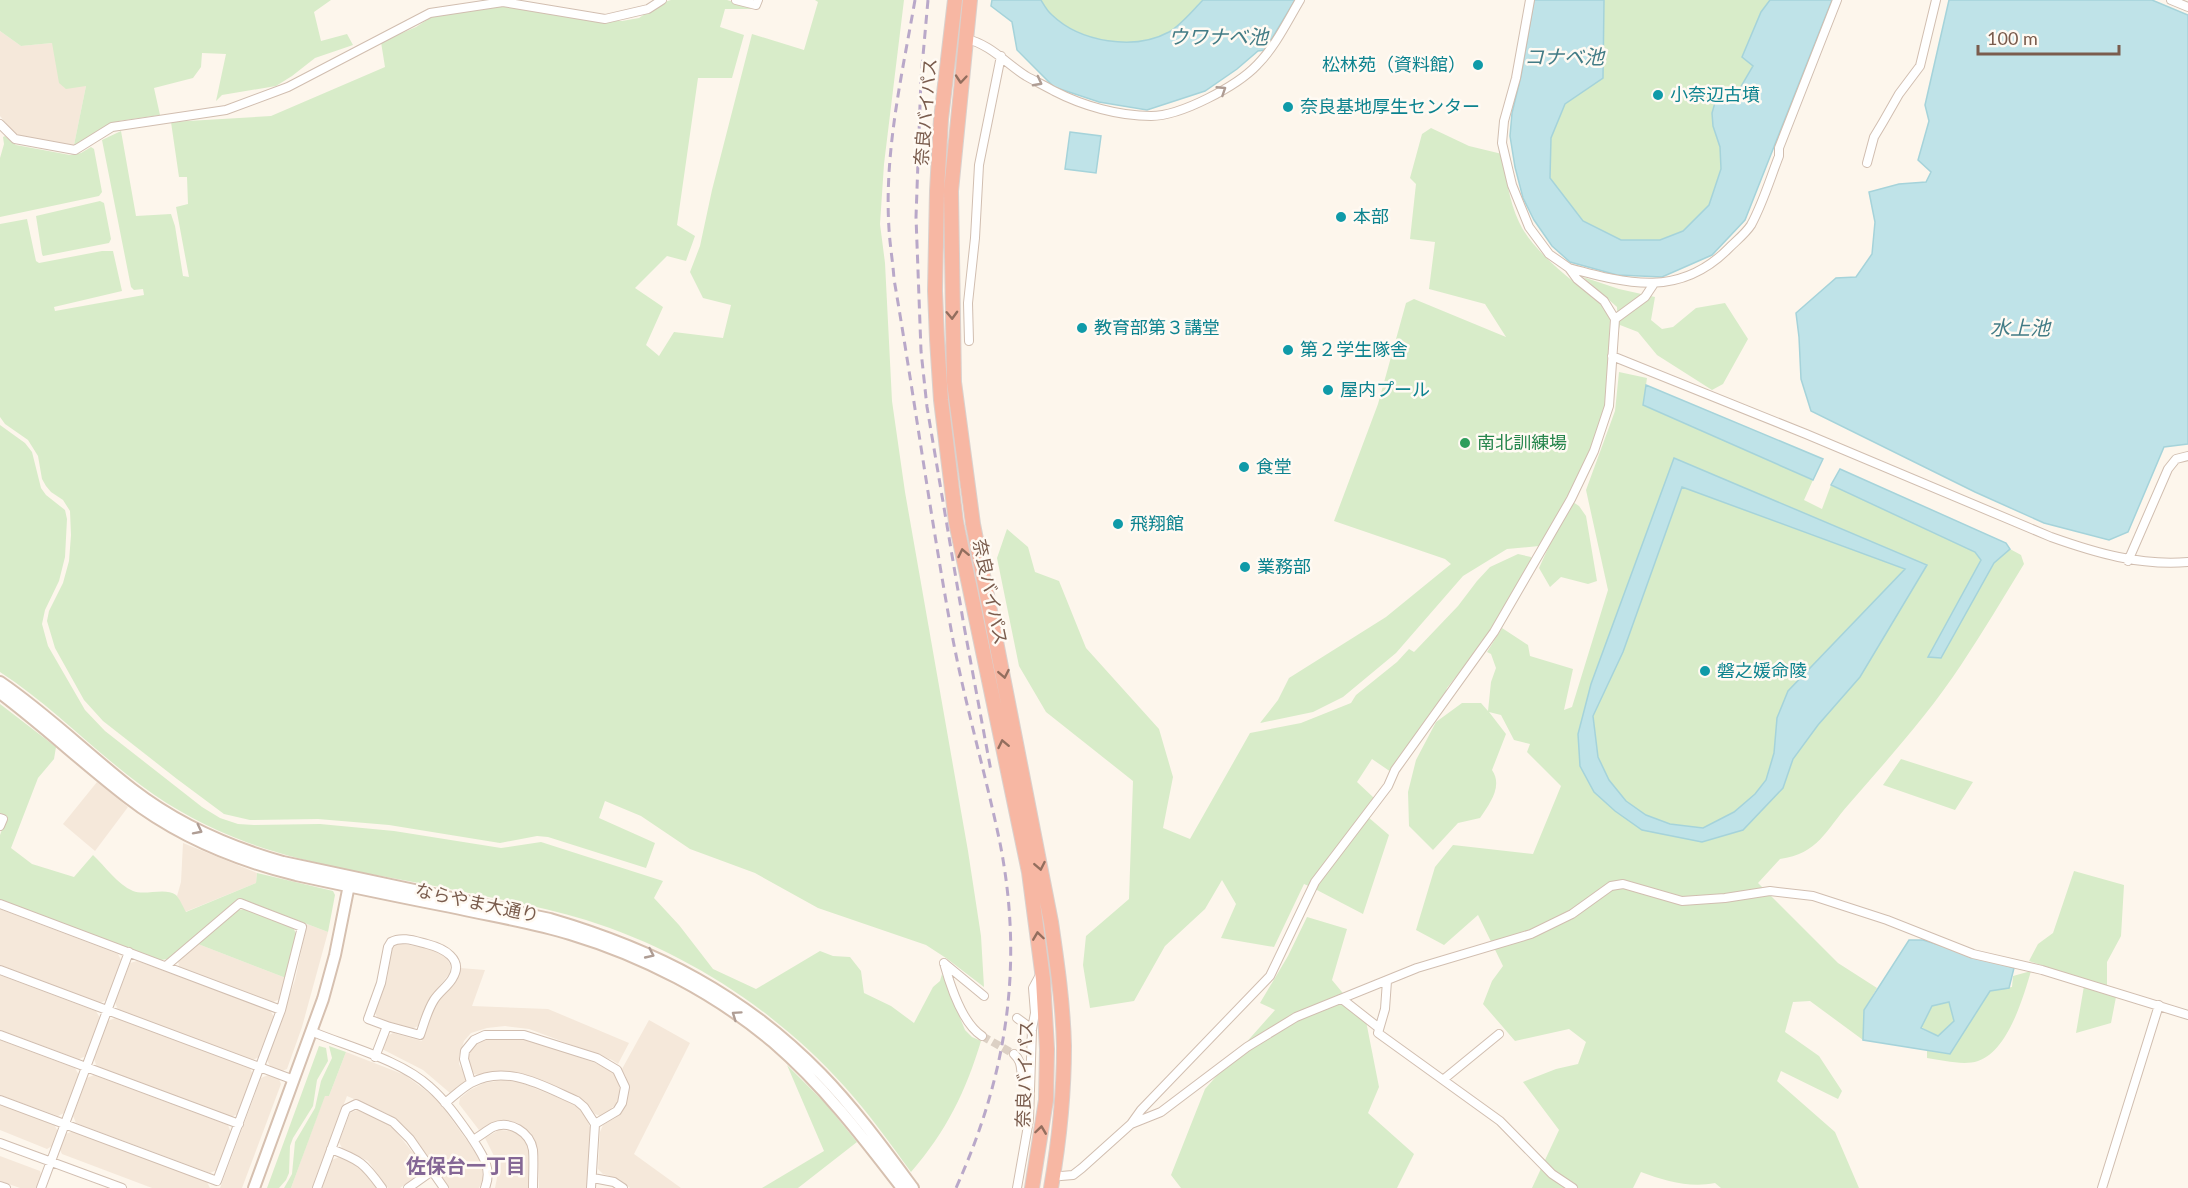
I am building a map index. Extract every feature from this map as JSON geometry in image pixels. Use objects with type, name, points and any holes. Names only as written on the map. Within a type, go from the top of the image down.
[{"type":"highway","name":"奈良バイパス","points":[[956,0],[958,37],[951,191],[954,382],[973,524],[1052,922],[1064,1046],[1060,1114],[1051,1188]]},
{"type":"highway","name":"奈良バイパス","points":[[970,0],[958,37],[941,119],[935,291],[941,400],[956,522],[1029,872],[1043,971],[1047,1049],[1046,1100],[1032,1188]]},
{"type":"street","points":[[0,124],[15,139],[75,150],[112,127],[226,110],[288,87],[430,13],[503,2],[605,18],[648,9],[662,0]]},
{"type":"street","points":[[736,0],[756,5],[758,0]]},
{"type":"street","points":[[958,37],[977,41],[1025,75],[1067,98],[1100,108],[1153,116],[1170,113],[1218,94],[1256,67],[1269,52],[1300,0]]},
{"type":"street","points":[[1061,1176],[1073,1175],[1131,1124],[1141,1110],[1270,976],[1315,882],[1388,786],[1395,770],[1494,632],[1570,499],[1594,451],[1609,406],[1615,319],[1604,301],[1577,279],[1569,268],[1549,254],[1529,227],[1512,185],[1502,143],[1504,121],[1516,78],[1530,0]]},
{"type":"street","points":[[1569,268],[1630,283],[1653,285],[1692,274],[1718,260],[1750,226],[1779,156],[1779,148],[1837,0]]},
{"type":"street","points":[[1866,163],[1878,129],[1899,94],[1920,66],[1936,0]]},
{"type":"street","points":[[2171,0],[2188,7]]},
{"type":"street","points":[[969,341],[970,290],[979,165],[1001,56]]},
{"type":"street","points":[[1615,319],[1645,297],[1653,285]]},
{"type":"street","points":[[951,291],[970,290]]},
{"type":"street","points":[[1612,356],[2090,551],[2128,561],[2188,562]]},
{"type":"street","points":[[2128,561],[2168,469],[2176,459],[2188,456]]},
{"type":"street","name":"ならやま大通り","points":[[0,682],[48,717],[131,788],[180,820],[212,837],[260,856],[350,881],[570,934],[603,945],[665,972],[722,1005],[771,1041],[831,1098],[896,1172],[914,1188]]},
{"type":"street","name":"ならやま大通り","points":[[0,693],[127,797],[188,836],[222,852],[267,868],[350,881]]},
{"type":"street","points":[[0,818],[3,819],[0,826]]},
{"type":"street","points":[[254,1188],[312,1032],[335,956],[350,881]]},
{"type":"street","points":[[1131,1124],[1161,1112],[1247,1047],[1296,1017],[1416,968],[1531,934],[1572,914],[1611,886],[1623,884],[1682,901],[1725,898],[1770,891],[1813,896],[1887,920],[1973,954],[2042,970],[2188,1015]]},
{"type":"street","points":[[0,1100],[217,1181],[281,1010],[302,927],[240,903],[166,966]]},
{"type":"street","points":[[0,904],[281,1010]]},
{"type":"street","points":[[402,939],[443,948],[449,952],[455,961],[454,977],[435,998],[420,1035],[387,1026],[368,1019],[381,983],[391,942],[402,939]]},
{"type":"street","points":[[41,1188],[129,952]]},
{"type":"street","points":[[982,1036],[968,1024],[944,963],[984,996]]},
{"type":"street","points":[[0,970],[294,1080]]},
{"type":"street","points":[[1017,1188],[1029,1120],[1032,1029],[1035,1013],[1033,988],[1043,971]]},
{"type":"street","points":[[1387,981],[1386,1009],[1378,1033],[1500,1121],[1552,1174],[1573,1188]]},
{"type":"street","points":[[1342,999],[1379,1028]]},
{"type":"street","points":[[2102,1188],[2159,1005]]},
{"type":"street","points":[[1017,1018],[1032,1029]]},
{"type":"street","points":[[375,1057],[387,1026]]},
{"type":"street","points":[[312,1032],[402,1068],[429,1086],[446,1103],[487,1164],[488,1175],[485,1188]]},
{"type":"street","points":[[1444,1079],[1500,1034]]},
{"type":"street","points":[[0,1035],[238,1124]]},
{"type":"street","points":[[471,1082],[464,1059],[465,1051],[474,1040],[485,1035],[524,1035],[597,1058],[609,1063],[617,1070],[625,1087],[622,1103],[617,1111],[595,1124]]},
{"type":"street","points":[[1014,1054],[1022,1066],[1021,1077],[1030,1084]]},
{"type":"street","points":[[446,1103],[471,1082],[492,1076],[519,1076],[577,1101],[584,1107],[595,1124],[591,1188]]},
{"type":"street","points":[[317,1188],[346,1109],[356,1104],[393,1122],[410,1139],[444,1188]]},
{"type":"street","points":[[473,1140],[502,1125],[523,1131],[532,1148],[533,1188]]},
{"type":"street","points":[[0,1143],[122,1188]]},
{"type":"street","points":[[331,1149],[365,1165],[382,1188]]},
{"type":"street","points":[[408,1188],[432,1171]]},
{"type":"street","name":"ならやま大通り","points":[[896,1172],[902,1188]]},
{"type":"street","points":[[593,1178],[614,1182],[623,1188]]},
{"type":"street","points":[[0,1186],[6,1188]]},
{"type":"shaded area","points":[[0,31],[21,46],[52,43],[86,86],[74,145],[17,136],[0,116]]},
{"type":"shaded area","points":[[97,782],[128,807],[95,851],[63,824]]},
{"type":"shaded area","points":[[183,843],[257,873],[256,883],[185,912],[177,896],[181,882]]},
{"type":"shaded area","points":[[0,909],[118,954],[121,960],[107,1000],[100,1003],[0,965]]},
{"type":"shaded area","points":[[307,924],[328,932],[302,1027],[287,1069],[282,1071],[270,1066],[267,1060],[295,980]]},
{"type":"shaded area","points":[[398,943],[436,950],[444,954],[450,964],[450,973],[429,999],[418,1026],[412,1029],[378,1019],[375,1013],[387,979],[391,948]]},
{"type":"shaded area","points":[[198,944],[286,978],[280,999],[273,1002],[179,967],[178,960]]},
{"type":"shaded area","points":[[137,961],[270,1010],[274,1017],[259,1057],[253,1060],[118,1010],[115,1002],[130,963]]},
{"type":"shaded area","points":[[460,968],[485,970],[472,1006],[548,1009],[629,1043],[618,1064],[529,1029],[505,1026],[487,1028],[471,1033],[464,1041],[459,1064],[466,1077],[464,1084],[450,1093],[423,1070],[382,1049],[387,1036],[393,1033],[422,1041],[434,1006],[456,981]]},
{"type":"shaded area","points":[[0,975],[96,1011],[100,1018],[86,1056],[79,1059],[0,1030]]},
{"type":"shaded area","points":[[115,1018],[250,1068],[253,1075],[238,1114],[231,1117],[97,1067],[94,1059],[108,1021]]},
{"type":"shaded area","points":[[649,1020],[690,1043],[634,1154],[681,1188],[630,1188],[619,1179],[603,1174],[598,1169],[600,1132],[603,1125],[615,1118],[624,1107],[628,1094],[626,1077],[622,1069]]},
{"type":"shaded area","points":[[490,1037],[530,1039],[606,1067],[616,1076],[619,1084],[620,1092],[617,1103],[600,1116],[578,1097],[524,1074],[507,1071],[474,1074],[468,1061],[472,1046],[480,1039]]},
{"type":"shaded area","points":[[0,1040],[75,1068],[79,1075],[64,1113],[58,1116],[0,1095]]},
{"type":"shaded area","points":[[346,1052],[405,1075],[437,1099],[481,1160],[483,1179],[479,1188],[449,1188],[405,1127],[388,1114],[347,1096],[312,1188],[291,1188],[325,1095],[329,1096]]},
{"type":"shaded area","points":[[94,1075],[228,1125],[231,1133],[217,1170],[210,1173],[76,1123],[73,1116],[87,1078]]},
{"type":"shaded area","points":[[268,1075],[279,1079],[281,1084],[242,1188],[220,1188],[261,1078]]},
{"type":"shaded area","points":[[503,1080],[519,1082],[569,1102],[578,1107],[586,1117],[591,1130],[587,1188],[539,1188],[538,1151],[531,1133],[518,1123],[506,1120],[494,1122],[479,1130],[459,1104],[460,1098],[470,1090],[484,1083]]},
{"type":"shaded area","points":[[0,1104],[54,1124],[58,1132],[52,1146],[47,1149],[0,1130]]},
{"type":"shaded area","points":[[357,1110],[376,1117],[393,1128],[423,1166],[422,1173],[400,1188],[388,1188],[368,1161],[342,1148],[339,1142],[350,1113]]},
{"type":"shaded area","points":[[499,1130],[514,1131],[524,1139],[528,1147],[529,1188],[495,1188],[498,1173],[497,1162],[485,1138]]},
{"type":"shaded area","points":[[73,1131],[207,1182],[210,1188],[152,1188],[62,1154],[60,1150],[66,1134]]},
{"type":"shaded area","points":[[0,1156],[40,1171],[37,1188],[20,1188],[0,1181]]},
{"type":"shaded area","points":[[339,1157],[358,1165],[376,1188],[322,1188],[332,1160]]},
{"type":"green space","points":[[0,0],[331,0],[314,12],[321,41],[347,34],[353,45],[315,58],[276,86],[222,95],[216,101],[226,54],[202,53],[201,67],[193,78],[154,88],[160,115],[119,121],[74,145],[86,86],[66,89],[59,83],[52,43],[21,46],[0,31]]},
{"type":"green space","points":[[671,0],[727,0],[751,9],[725,9],[720,27],[744,35],[732,78],[698,78],[677,225],[695,236],[686,261],[667,256],[635,288],[663,307],[646,345],[659,356],[674,332],[723,338],[731,305],[703,298],[690,272],[700,246],[752,34],[804,50],[818,2],[815,0],[904,0],[884,164],[880,224],[885,263],[892,401],[905,492],[968,851],[981,936],[984,987],[926,945],[818,908],[755,873],[690,849],[641,816],[605,801],[599,818],[655,843],[646,868],[548,837],[537,836],[500,843],[389,825],[318,819],[250,820],[224,814],[103,721],[84,700],[55,648],[47,621],[49,611],[63,583],[69,561],[70,511],[63,500],[46,486],[42,479],[38,456],[28,440],[5,424],[0,417],[0,224],[27,219],[36,261],[39,263],[113,251],[122,291],[54,307],[55,311],[144,295],[143,289],[134,290],[131,287],[102,140],[121,131],[136,216],[171,214],[183,276],[189,277],[176,207],[188,204],[187,177],[179,177],[171,122],[271,116],[385,67],[381,42],[416,27],[436,14],[506,4],[605,21],[622,21],[639,18],[661,3]]},
{"type":"green space","points":[[1041,0],[1203,0],[1169,32],[1155,38],[1124,42],[1108,41],[1077,32],[1052,15]]},
{"type":"green space","points":[[1604,0],[1770,0],[1761,12],[1742,57],[1753,65],[1732,102],[1717,100],[1713,126],[1720,147],[1721,169],[1709,205],[1683,231],[1660,240],[1621,240],[1583,221],[1550,178],[1551,138],[1565,104],[1603,78]]},
{"type":"green space","points":[[1431,128],[1469,146],[1502,154],[1513,206],[1526,235],[1559,269],[1608,309],[1610,319],[1607,405],[1572,492],[1539,546],[1507,549],[1463,576],[1396,653],[1343,697],[1313,712],[1260,723],[1278,700],[1289,678],[1386,617],[1451,564],[1445,559],[1334,521],[1378,404],[1406,303],[1414,299],[1506,337],[1485,304],[1429,289],[1435,242],[1410,239],[1416,184],[1410,178],[1422,134]]},
{"type":"green space","points":[[5,136],[16,145],[70,155],[81,153],[91,147],[94,149],[102,192],[99,196],[0,217],[0,158]]},
{"type":"green space","points":[[100,201],[104,203],[111,239],[109,243],[43,256],[36,216]]},
{"type":"green space","points":[[1583,277],[1619,289],[1655,297],[1651,320],[1662,329],[1673,327],[1696,308],[1725,303],[1748,339],[1723,384],[1712,390],[1657,355],[1638,332],[1620,325],[1618,333],[1617,307]]},
{"type":"green space","points":[[1619,372],[1647,378],[1643,405],[1813,480],[1804,500],[1822,509],[1831,485],[1975,552],[1981,560],[1928,657],[1996,560],[2010,549],[2021,555],[2024,564],[1961,665],[1907,736],[1820,839],[1804,852],[1780,859],[1758,883],[1838,963],[1877,988],[1864,1010],[1863,1040],[1810,1001],[1793,1002],[1785,1032],[1819,1056],[1842,1091],[1838,1099],[1781,1071],[1777,1081],[1835,1132],[1859,1188],[1721,1188],[1715,1183],[1696,1185],[1678,1183],[1641,1172],[1633,1188],[1532,1188],[1559,1130],[1523,1082],[1556,1069],[1578,1064],[1586,1042],[1569,1029],[1515,1041],[1483,1004],[1492,981],[1503,966],[1478,915],[1444,945],[1416,930],[1435,867],[1453,845],[1533,854],[1561,786],[1527,752],[1530,744],[1514,740],[1501,715],[1489,712],[1506,734],[1492,770],[1496,788],[1480,818],[1458,823],[1433,850],[1409,826],[1408,792],[1416,760],[1436,722],[1462,703],[1481,703],[1488,711],[1491,682],[1496,668],[1491,654],[1487,652],[1502,628],[1528,645],[1530,656],[1573,669],[1564,710],[1572,707],[1608,590],[1586,490],[1615,411]],"holes":[[[1674,458],[1927,565],[1793,759],[1783,788],[1702,842],[1594,792],[1591,684]]]},
{"type":"green space","points":[[0,425],[25,443],[32,452],[41,488],[65,510],[67,519],[65,557],[59,581],[45,610],[42,624],[48,646],[85,710],[105,731],[202,807],[220,818],[238,824],[320,824],[394,831],[501,848],[541,842],[663,881],[654,898],[679,925],[713,969],[756,989],[820,951],[833,956],[850,957],[861,971],[864,993],[891,1006],[914,1023],[942,974],[965,1030],[972,1037],[981,1041],[969,1077],[954,1110],[935,1142],[911,1172],[845,1087],[789,1033],[727,986],[659,948],[623,933],[551,910],[344,869],[270,850],[232,837],[192,818],[154,795],[124,772],[37,699],[0,672]]},
{"type":"green space","points":[[1682,487],[1905,569],[1788,691],[1777,718],[1774,753],[1766,781],[1734,812],[1703,828],[1670,824],[1646,815],[1626,801],[1609,780],[1598,757],[1593,716],[1623,652]]},
{"type":"green space","points":[[1570,500],[1579,506],[1586,516],[1597,581],[1588,584],[1561,577],[1550,587],[1539,568]]},
{"type":"green space","points":[[1007,529],[1028,547],[1035,572],[1059,581],[1086,648],[1159,729],[1173,777],[1163,828],[1190,839],[1250,733],[1301,723],[1351,703],[1356,695],[1397,662],[1409,649],[1414,652],[1458,606],[1490,567],[1518,554],[1532,559],[1485,640],[1447,688],[1441,706],[1391,772],[1372,759],[1357,782],[1374,798],[1311,887],[1304,884],[1274,947],[1221,938],[1236,904],[1222,880],[1205,909],[1165,946],[1134,1001],[1090,1008],[1083,965],[1086,936],[1129,899],[1133,781],[1046,712],[1019,666],[997,558]]},
{"type":"green space","points":[[0,704],[56,747],[54,759],[38,778],[11,848],[32,864],[74,877],[93,855],[127,888],[143,893],[166,892],[176,895],[186,912],[256,883],[257,873],[333,891],[335,895],[328,932],[239,898],[168,959],[161,960],[0,900],[0,835],[7,816],[0,813]]},
{"type":"green space","points":[[1901,759],[1973,782],[1955,810],[1883,785]]},
{"type":"green space","points":[[1368,817],[1389,835],[1363,914],[1315,889]]},
{"type":"green space","points":[[2074,871],[2124,885],[2121,936],[2107,962],[2107,987],[2029,961],[2038,944],[2053,933]]},
{"type":"green space","points":[[245,909],[293,927],[296,934],[286,978],[198,944],[238,910]]},
{"type":"green space","points":[[1307,917],[1347,929],[1332,980],[1366,1021],[1379,1087],[1368,1113],[1414,1154],[1397,1188],[1181,1188],[1171,1175],[1205,1089],[1275,1010],[1260,1003],[1288,956]]},
{"type":"green space","points":[[2031,971],[2013,1022],[1998,1047],[1989,1055],[1978,1061],[1966,1063],[1927,1058],[1927,1049],[1988,990],[2012,987],[2013,976]]},
{"type":"green space","points":[[2084,986],[2116,997],[2111,1023],[2076,1033]]},
{"type":"green space","points":[[1949,1002],[1954,1021],[1938,1036],[1921,1027],[1932,1006]]},
{"type":"green space","points":[[319,1046],[326,1048],[328,1061],[317,1080],[313,1106],[290,1146],[289,1173],[279,1188],[267,1188]]},
{"type":"green space","points":[[329,1046],[346,1052],[329,1096],[325,1096],[291,1188],[284,1188],[292,1174],[295,1142],[315,1108],[321,1081],[332,1058]]},
{"type":"green space","points":[[787,1065],[826,1104],[857,1142],[798,1188],[762,1188],[824,1151]]},
{"type":"water","name":"ウワナベ池","points":[[992,0],[1041,0],[1052,15],[1077,32],[1108,41],[1124,42],[1155,38],[1169,32],[1203,0],[1295,0],[1265,50],[1258,51],[1205,91],[1147,110],[1099,102],[1054,87],[1017,50],[1012,22],[991,6]]},
{"type":"water","name":"コナベ池","points":[[1534,0],[1604,0],[1603,78],[1565,104],[1551,138],[1550,178],[1583,221],[1621,240],[1660,240],[1683,231],[1709,205],[1721,169],[1720,147],[1713,126],[1712,113],[1716,99],[1732,102],[1753,66],[1742,57],[1761,12],[1770,0],[1832,0],[1745,220],[1712,255],[1662,277],[1617,275],[1570,262],[1552,246],[1534,220],[1523,198],[1510,136],[1512,113]]},
{"type":"water","name":"水上池","points":[[1949,0],[2152,0],[2188,15],[2188,444],[2164,447],[2128,532],[2109,540],[2044,523],[1975,492],[1811,411],[1801,379],[1796,313],[1836,278],[1856,277],[1872,254],[1875,222],[1869,192],[1899,184],[1926,182],[1931,172],[1918,160],[1929,121],[1925,105]]},
{"type":"water","points":[[1070,132],[1101,136],[1096,173],[1065,169]]},
{"type":"water","points":[[1646,385],[1823,459],[1813,480],[1643,405]]},
{"type":"water","points":[[1674,458],[1927,565],[1860,677],[1818,725],[1793,759],[1783,788],[1743,830],[1702,842],[1642,830],[1615,811],[1594,792],[1580,766],[1578,734],[1591,684]],"holes":[[[1682,487],[1905,569],[1788,691],[1777,718],[1774,753],[1766,780],[1755,794],[1734,812],[1703,828],[1670,824],[1646,815],[1626,801],[1609,780],[1598,757],[1593,716],[1623,652]]]},
{"type":"water","points":[[1840,469],[2006,543],[2010,549],[1994,563],[1941,658],[1928,657],[1981,560],[1975,552],[1831,485]]},
{"type":"water","points":[[1909,940],[1923,940],[2014,968],[2009,988],[1990,991],[1950,1054],[1863,1040],[1864,1010]],"holes":[[[1949,1002],[1954,1021],[1938,1036],[1921,1028],[1932,1006]]]},
{"type":"tunnel","points":[[982,1036],[1014,1054]]},
{"type":"railway","points":[[915,0],[900,85],[889,171],[890,242],[943,585],[962,683],[1000,843],[1007,888],[1010,932],[1010,976],[999,1061],[974,1146],[956,1188]]},
{"type":"railway","points":[[928,0],[921,78],[916,217],[921,351],[927,407],[991,771]]},
{"type":"place","name":"松林苑（資料館）","points":[[1478,65]]},
{"type":"place","name":"小奈辺古墳","points":[[1658,95]]},
{"type":"place","name":"奈良基地厚生センター","points":[[1288,107]]},
{"type":"place","name":"本部","points":[[1341,217]]},
{"type":"place","name":"教育部第３講堂","points":[[1082,328]]},
{"type":"place","name":"第２学生隊舎","points":[[1288,350]]},
{"type":"place","name":"屋内プール","points":[[1328,390]]},
{"type":"place","name":"南北訓練場","points":[[1465,443]]},
{"type":"place","name":"食堂","points":[[1244,467]]},
{"type":"place","name":"飛翔館","points":[[1118,524]]},
{"type":"place","name":"業務部","points":[[1245,567]]},
{"type":"place","name":"磐之媛命陵","points":[[1705,671]]},
{"type":"district","name":"佐保台一丁目","points":[[466,1166]]}]
